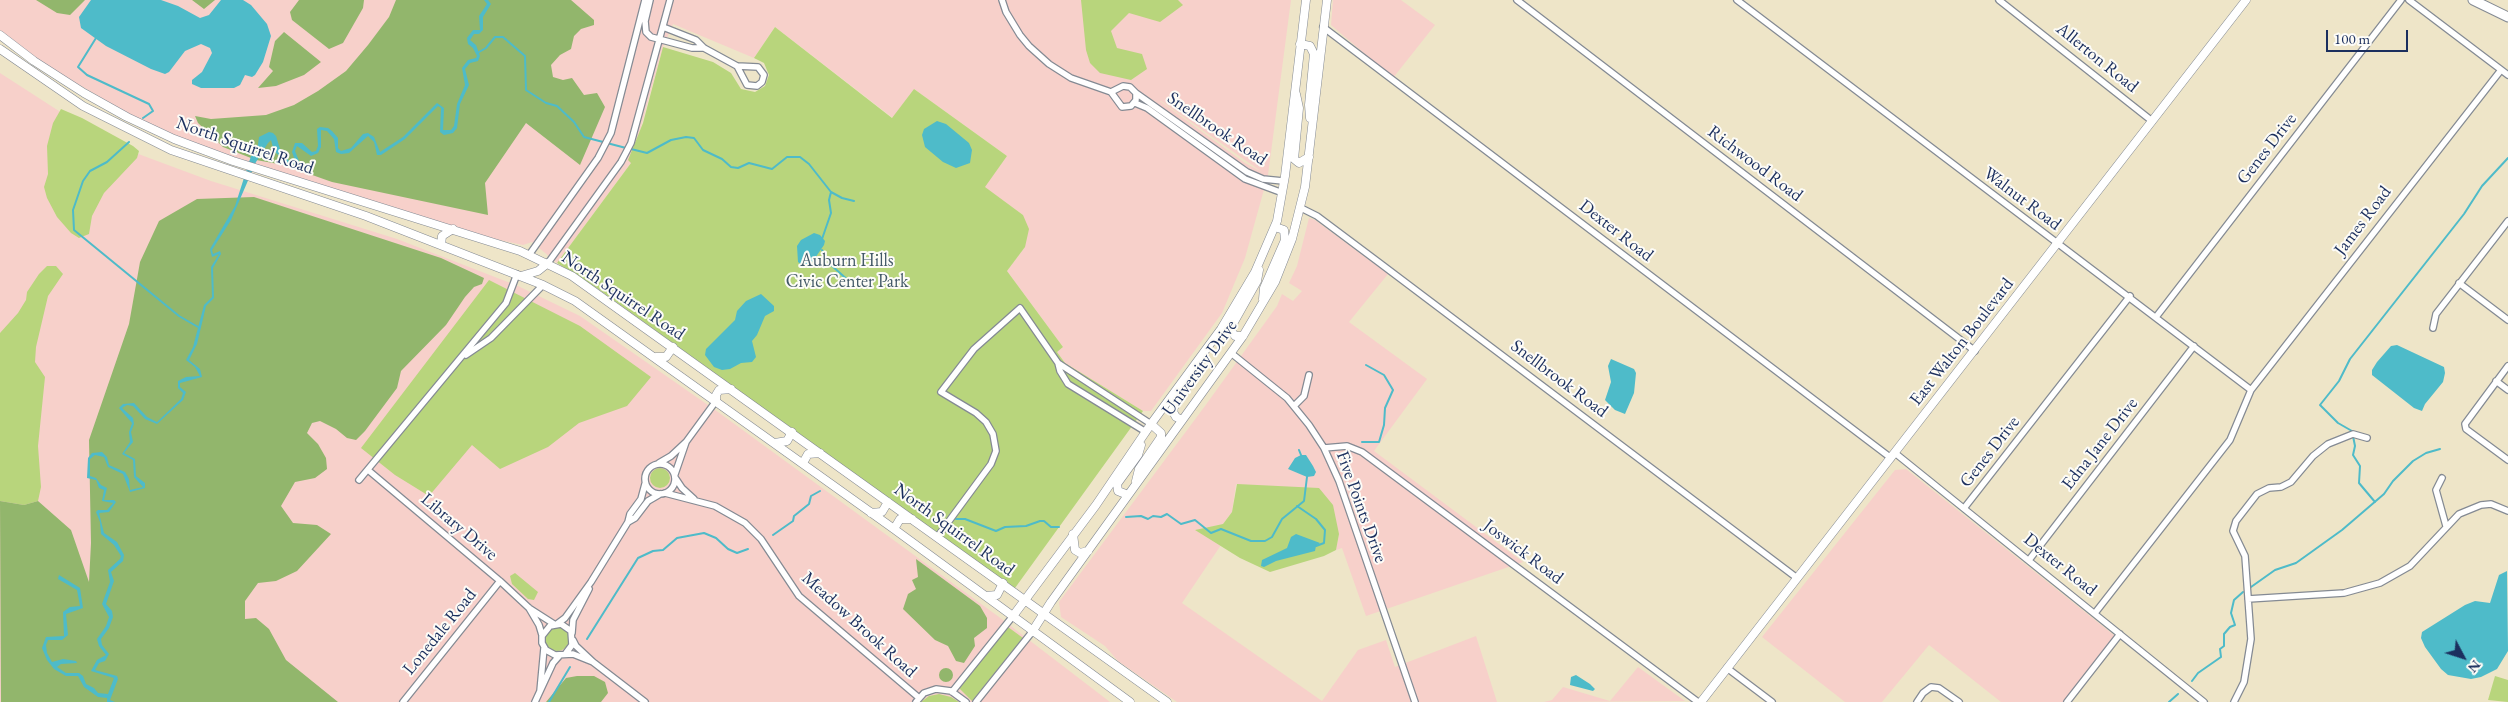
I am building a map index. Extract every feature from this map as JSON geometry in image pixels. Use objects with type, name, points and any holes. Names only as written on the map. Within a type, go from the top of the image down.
[{"type":"highway","points":[[2473,0],[2508,17]]},
{"type":"main road","name":"University Drive","points":[[1013,616],[1233,311],[1261,258],[1275,227],[1283,181],[1306,0]]},
{"type":"main road","name":"University Drive","points":[[1032,632],[1043,612],[1231,354],[1263,304],[1285,259],[1301,208],[1312,133],[1327,0]]},
{"type":"main road","name":"East Walton Boulevard","points":[[1700,702],[1975,351],[2246,0]]},
{"type":"main road","name":"North Squirrel Road","points":[[0,35],[55,75],[127,117],[182,142],[233,161],[529,255],[548,263],[590,287],[1166,702]]},
{"type":"main road","points":[[1300,44],[1310,46],[1314,54],[1309,105],[1312,133]]},
{"type":"main road","name":"North Squirrel Road","points":[[0,49],[51,86],[98,114],[171,150],[366,216],[519,275],[583,306],[803,463],[1130,702]]},
{"type":"main road","points":[[1295,87],[1299,108],[1294,159],[1299,162],[1309,157]]},
{"type":"main road","points":[[1263,304],[1264,288],[1285,240],[1284,230],[1275,227]]},
{"type":"main road","points":[[441,245],[442,236],[452,229]]},
{"type":"main road","points":[[1243,336],[1235,336],[1230,329],[1257,281],[1261,258]]},
{"type":"main road","points":[[519,275],[538,271],[548,263]]},
{"type":"main road","points":[[656,357],[666,357],[673,346]]},
{"type":"main road","points":[[1182,420],[1172,410],[1193,378],[1200,358]]},
{"type":"main road","points":[[716,401],[716,395],[720,390],[725,388],[733,390]]},
{"type":"main road","points":[[1135,485],[1138,469],[1161,437],[1161,433],[1151,424]]},
{"type":"main road","points":[[775,443],[781,444],[787,441],[792,432]]},
{"type":"main road","points":[[1128,495],[1118,491],[1117,484],[1138,455],[1144,435]]},
{"type":"main road","points":[[803,463],[808,454],[820,453]]},
{"type":"main road","points":[[871,513],[882,512],[888,502]]},
{"type":"main road","points":[[894,529],[900,519],[912,519]]},
{"type":"main road","points":[[1073,534],[1075,550],[1080,553],[1088,551]]},
{"type":"main road","points":[[986,596],[997,595],[1003,583]]},
{"type":"street","points":[[529,255],[598,158],[611,133],[645,0]]},
{"type":"street","points":[[650,0],[645,22],[646,32],[659,40],[692,48],[704,48]]},
{"type":"street","points":[[548,263],[624,156],[638,120],[670,0]]},
{"type":"street","points":[[1002,0],[1020,35],[1048,64],[1071,78],[1111,92],[1126,86],[1130,87],[1136,93],[1135,103]]},
{"type":"street","name":"Richwood Road","points":[[1517,0],[1975,351]]},
{"type":"street","name":"Walnut Road","points":[[1736,0],[2057,244],[2130,296],[2251,390]]},
{"type":"street","name":"Allerton Road","points":[[1999,0],[2152,122]]},
{"type":"street","name":"Genes Drive","points":[[2156,317],[2401,0]]},
{"type":"street","points":[[2409,0],[2508,75]]},
{"type":"street","points":[[663,27],[696,40],[704,48],[737,66],[758,67],[764,75],[762,82],[757,86],[747,85],[737,66]]},
{"type":"street","name":"Dexter Road","points":[[1323,27],[1965,508],[2204,702]]},
{"type":"street","name":"James Road","points":[[2251,390],[2501,70]]},
{"type":"street","name":"Snellbrook Road","points":[[1111,92],[1122,107],[1129,107],[1135,103],[1148,108],[1246,179],[1280,192]]},
{"type":"street","name":"Snellbrook Road","points":[[1136,93],[1247,172],[1263,178],[1283,181]]},
{"type":"street","name":"Snellbrook Road","points":[[1301,208],[1324,221],[1797,578]]},
{"type":"street","points":[[2433,328],[2436,314],[2508,220]]},
{"type":"street","points":[[359,480],[506,303],[519,275]]},
{"type":"street","points":[[2459,283],[2508,320]]},
{"type":"street","points":[[462,357],[491,338],[543,285]]},
{"type":"street","name":"Genes Drive","points":[[1965,508],[2130,296]]},
{"type":"street","points":[[938,536],[991,464],[996,451],[993,434],[986,422],[976,413],[942,392],[974,350],[1020,308],[1058,363],[1060,371],[1068,384],[1116,414],[1144,435]]},
{"type":"street","name":"Edna Jane Drive","points":[[2029,560],[2194,346]]},
{"type":"street","name":"Five Points Drive","points":[[1231,354],[1272,385],[1294,406],[1324,448],[1342,490],[1414,702]]},
{"type":"street","points":[[1058,363],[1151,424]]},
{"type":"street","points":[[2508,366],[2465,424],[2466,429],[2508,460]]},
{"type":"street","points":[[1294,406],[1304,396],[1309,376]]},
{"type":"street","points":[[2496,381],[2508,390]]},
{"type":"street","points":[[2095,613],[2233,436],[2251,390]]},
{"type":"street","points":[[540,693],[544,646],[542,636],[546,629],[565,618],[591,582],[642,496],[647,471],[671,456],[686,442],[716,401]]},
{"type":"street","points":[[1116,414],[1122,404]]},
{"type":"street","points":[[2234,702],[2244,682],[2251,639],[2245,556],[2233,531],[2241,514],[2262,491],[2281,487],[2295,479],[2313,456],[2328,444],[2345,435],[2353,434],[2367,438]]},
{"type":"street","points":[[628,522],[635,518],[648,501],[673,487],[686,442]]},
{"type":"street","name":"Joswick Road","points":[[1324,448],[1347,446],[1362,452],[1700,702]]},
{"type":"street","points":[[658,463],[668,466],[675,476]]},
{"type":"street","name":"Library Drive","points":[[368,470],[500,581],[529,608],[556,624]]},
{"type":"street","name":"Meadow Brook Road","points":[[675,476],[682,488],[694,499]]},
{"type":"street","points":[[2442,478],[2436,490],[2446,526]]},
{"type":"street","points":[[645,482],[651,491],[662,494]]},
{"type":"street","name":"Meadow Brook Road","points":[[662,494],[694,499],[727,511],[751,528],[766,546],[799,596],[917,700]]},
{"type":"street","points":[[2248,599],[2344,592],[2380,583],[2396,576],[2416,561],[2459,514],[2481,505],[2491,504],[2508,511]]},
{"type":"street","name":"Lonedale Road","points":[[404,702],[500,581]]},
{"type":"street","points":[[535,702],[553,663],[572,645],[573,620],[584,602],[591,582]]},
{"type":"street","name":"Library Drive","points":[[529,608],[540,625],[542,636]]},
{"type":"street","name":"University Drive","points":[[952,692],[1013,616]]},
{"type":"street","points":[[556,624],[568,628],[576,646],[593,662],[645,702]]},
{"type":"street","name":"University Drive","points":[[976,702],[1032,632]]},
{"type":"street","points":[[2067,702],[2120,634]]},
{"type":"street","points":[[544,646],[550,653],[563,654],[593,662]]},
{"type":"street","points":[[1727,668],[1772,702]]},
{"type":"street","points":[[1917,702],[1923,693],[1933,687],[1939,688],[1959,702]]},
{"type":"street","points":[[917,700],[936,689],[952,692],[966,702]]},
{"type":"shaded area","points":[[0,0],[1291,0],[1268,175],[1245,258],[1222,313],[1151,411],[1143,411],[1065,363],[1057,352],[1063,347],[1007,271],[1025,247],[1023,215],[984,187],[1007,156],[914,89],[893,118],[775,27],[754,58],[673,24],[663,47],[631,163],[557,263],[532,242],[523,245],[490,238],[237,159],[177,136],[129,114],[47,66],[0,30]],"holes":[[[1161,101],[1262,172],[1245,163]]]},
{"type":"shaded area","points":[[1333,0],[1401,0],[1435,25],[1393,78],[1331,25]]},
{"type":"shaded area","points":[[0,73],[76,122],[133,152],[211,181],[397,239],[518,286],[580,316],[718,412],[999,617],[1110,702],[0,702]]},
{"type":"shaded area","points":[[1309,218],[1315,220],[1388,274],[1349,322],[1427,379],[1374,451],[1523,562],[1366,616],[1342,548],[1336,550],[1339,534],[1236,484],[1232,512],[1223,524],[1196,530],[1221,545],[1182,603],[1322,701],[1358,650],[1386,640],[1395,667],[1476,636],[1497,702],[1177,702],[1118,661],[1105,646],[1061,617],[1059,602],[1205,406],[1277,306],[1282,294],[1293,301],[1302,291],[1289,283],[1297,266]]},
{"type":"shaded area","points":[[1906,469],[2115,636],[2063,702],[2001,702],[1929,645],[1882,702],[1845,702],[1762,637],[1895,470]]},
{"type":"shaded area","points":[[1638,667],[1685,701],[1544,702],[1552,700],[1563,687],[1610,701]]},
{"type":"green space","points":[[36,0],[85,0],[70,15],[57,13]]},
{"type":"green space","points":[[192,0],[215,0],[204,9]]},
{"type":"green space","points":[[299,0],[364,0],[363,8],[343,43],[329,49],[292,20],[290,12]]},
{"type":"green space","points":[[396,0],[571,0],[594,20],[594,25],[581,29],[574,36],[571,49],[560,55],[551,65],[553,77],[563,80],[572,78],[584,95],[597,93],[605,107],[580,165],[526,123],[485,183],[488,215],[332,182],[284,165],[256,160],[223,147],[198,123],[195,116],[211,119],[266,115],[294,105],[318,91],[346,71],[389,17]]},
{"type":"green space","points":[[1081,0],[1178,0],[1183,5],[1160,22],[1129,13],[1111,31],[1117,48],[1142,54],[1147,69],[1131,80],[1100,73],[1090,63],[1086,50]]},
{"type":"green space","name":"Auburn Hills Civic Center Park","points":[[775,27],[892,118],[914,89],[1007,156],[985,187],[1023,215],[1029,229],[1025,247],[1007,271],[1063,347],[1057,352],[1065,363],[1143,411],[1015,588],[941,537],[598,289],[557,263],[631,163],[628,160],[643,123],[663,47],[713,62],[731,73],[741,89],[755,92],[765,86],[769,75],[764,63],[754,58]]},
{"type":"green space","points":[[284,32],[321,62],[304,75],[276,86],[258,88],[273,71],[269,67],[275,41]]},
{"type":"green space","points":[[61,109],[82,118],[139,151],[137,158],[104,193],[92,216],[89,234],[79,238],[71,233],[57,217],[47,198],[44,187],[48,174],[47,146],[53,123]]},
{"type":"green space","points":[[254,197],[441,258],[484,278],[482,284],[474,287],[465,297],[446,325],[401,371],[397,388],[356,440],[347,438],[336,429],[320,421],[312,423],[307,433],[318,444],[326,458],[327,469],[315,478],[295,482],[281,506],[293,523],[317,525],[331,534],[297,571],[276,581],[258,583],[245,601],[245,619],[256,618],[269,629],[286,660],[338,702],[1,702],[0,501],[24,505],[38,501],[71,530],[89,582],[91,543],[89,440],[129,324],[140,262],[159,221],[197,199]]},
{"type":"green space","points":[[47,266],[56,266],[63,274],[48,296],[36,347],[35,362],[45,377],[38,446],[41,487],[38,501],[24,505],[0,501],[0,333],[18,313],[26,300],[27,292]]},
{"type":"green space","points":[[489,280],[580,326],[651,377],[627,406],[579,423],[548,447],[500,469],[472,445],[429,496],[395,475],[361,448]]},
{"type":"green space","points":[[656,468],[664,468],[670,474],[670,482],[664,488],[656,488],[650,482],[650,474]]},
{"type":"green space","points":[[1237,484],[1319,488],[1333,505],[1339,534],[1336,550],[1324,556],[1270,572],[1240,558],[1195,530],[1223,524],[1232,512]]},
{"type":"green space","points":[[916,559],[980,606],[987,618],[987,628],[974,638],[975,646],[964,663],[956,661],[948,646],[935,640],[903,609],[908,594],[916,589],[912,580],[918,577]]},
{"type":"green space","points":[[515,573],[538,592],[534,600],[528,599],[512,584],[510,576]]},
{"type":"green space","points":[[557,627],[565,631],[569,639],[565,647],[557,651],[549,647],[545,639],[549,631]]},
{"type":"green space","points":[[1008,627],[1023,638],[972,701],[959,688]]},
{"type":"green space","points":[[946,668],[951,670],[953,675],[951,680],[946,682],[941,680],[939,675],[941,670]]},
{"type":"green space","points":[[594,676],[605,682],[608,693],[601,702],[546,702],[566,678]]},
{"type":"green space","points":[[2495,676],[2508,680],[2508,702],[2488,700]]},
{"type":"green space","points":[[939,694],[951,697],[959,702],[921,702],[929,696]]},
{"type":"water","points":[[91,0],[161,0],[178,6],[200,18],[209,15],[221,0],[243,0],[251,5],[267,24],[271,36],[263,62],[255,75],[252,77],[245,75],[240,85],[234,88],[201,88],[192,84],[192,80],[202,72],[212,53],[210,48],[201,44],[185,51],[169,72],[165,74],[151,69],[106,46],[81,28],[79,17]]},
{"type":"water","points":[[484,0],[488,0],[491,4],[483,17],[483,30],[479,34],[474,34],[470,40],[476,45],[480,56],[478,61],[470,63],[465,69],[469,85],[460,104],[457,128],[453,133],[444,135],[440,132],[441,108],[438,106],[405,139],[381,155],[377,155],[374,142],[368,136],[349,153],[341,154],[336,152],[334,139],[327,131],[321,130],[321,147],[318,153],[311,156],[297,146],[295,151],[299,161],[290,166],[274,151],[271,140],[268,143],[256,162],[231,220],[212,250],[213,254],[220,251],[221,254],[213,268],[214,298],[206,306],[197,344],[189,360],[200,369],[202,377],[180,383],[180,387],[186,392],[183,400],[157,424],[145,419],[133,406],[127,405],[122,408],[133,418],[134,424],[131,432],[133,442],[124,453],[135,459],[136,476],[145,483],[145,488],[130,492],[123,474],[108,467],[104,457],[95,455],[90,459],[90,476],[96,478],[101,485],[107,488],[104,500],[114,500],[116,502],[109,512],[99,513],[104,533],[117,542],[124,555],[123,561],[111,572],[114,581],[106,604],[112,611],[113,617],[109,628],[101,639],[102,645],[109,654],[105,661],[99,663],[95,670],[117,676],[118,679],[110,700],[115,702],[107,702],[107,698],[98,697],[84,687],[78,676],[66,676],[54,669],[47,660],[42,648],[46,637],[64,636],[63,612],[70,607],[80,606],[77,590],[58,579],[59,575],[80,588],[83,608],[66,614],[68,635],[62,640],[48,640],[46,645],[47,653],[52,662],[63,659],[76,661],[77,663],[61,664],[57,667],[66,673],[79,673],[83,676],[86,684],[94,688],[98,693],[108,694],[114,678],[91,671],[97,660],[106,655],[99,646],[97,639],[106,626],[109,617],[102,604],[110,582],[108,570],[121,556],[114,545],[101,534],[100,522],[96,512],[98,510],[107,510],[113,503],[102,501],[104,490],[99,488],[96,480],[87,478],[88,458],[92,453],[102,452],[107,457],[109,465],[125,472],[129,479],[130,490],[143,487],[134,477],[133,460],[122,454],[130,442],[129,432],[132,423],[119,408],[123,404],[134,403],[147,417],[157,422],[181,399],[183,393],[178,388],[178,381],[186,377],[200,376],[195,367],[186,360],[193,347],[204,305],[212,297],[211,267],[219,254],[212,257],[210,249],[235,206],[251,156],[257,152],[259,137],[269,132],[273,133],[276,136],[281,152],[290,162],[295,160],[292,152],[295,143],[302,143],[312,152],[316,151],[318,146],[317,129],[320,127],[328,128],[332,131],[338,138],[338,148],[341,151],[351,148],[363,134],[368,133],[374,137],[380,152],[403,137],[437,103],[444,108],[443,130],[451,130],[454,126],[457,104],[465,85],[462,68],[468,60],[477,56],[473,48],[468,44],[467,38],[473,30],[480,30],[479,16],[487,4]]},
{"type":"water","points":[[937,121],[946,124],[969,143],[972,150],[970,163],[956,168],[943,162],[925,147],[922,135],[924,129]]},
{"type":"water","points":[[814,233],[820,235],[825,241],[824,245],[811,264],[803,266],[798,262],[797,246],[801,240]]},
{"type":"water","points":[[761,294],[774,306],[774,311],[765,316],[757,335],[752,341],[756,357],[752,362],[741,363],[730,369],[722,370],[714,367],[705,355],[706,349],[735,320],[737,311],[746,301]]},
{"type":"water","points":[[2397,345],[2444,367],[2443,382],[2425,404],[2422,411],[2414,408],[2372,375],[2372,370],[2377,362],[2391,346]]},
{"type":"water","points":[[1611,359],[1634,369],[1636,373],[1634,393],[1625,414],[1615,410],[1605,400],[1611,382],[1608,366]]},
{"type":"water","points":[[1306,455],[1313,466],[1316,472],[1314,476],[1307,477],[1288,469],[1295,458]]},
{"type":"water","points":[[1296,534],[1320,543],[1316,546],[1315,551],[1276,561],[1264,567],[1261,566],[1262,560],[1287,548],[1291,537]]},
{"type":"water","points":[[2507,571],[2508,651],[2497,669],[2481,677],[2471,679],[2448,675],[2441,669],[2425,647],[2421,638],[2422,632],[2465,605],[2475,601],[2490,603],[2499,575]]},
{"type":"water","points":[[1576,675],[1595,689],[1593,691],[1570,685],[1571,677]]},
{"type":"waterway","points":[[479,52],[486,48],[495,37],[503,37],[525,56],[526,90],[546,103],[557,106],[574,122],[584,137],[626,148]]},
{"type":"waterway","points":[[96,38],[78,67],[87,75],[149,104],[153,111],[143,118]]},
{"type":"waterway","points":[[631,149],[647,153],[671,140],[686,137],[694,138],[703,150],[722,159],[731,167],[738,168],[749,163],[772,169],[787,157],[800,157],[809,164],[831,192],[842,198],[854,201]]},
{"type":"waterway","points":[[129,142],[107,162],[90,171],[83,181],[73,210],[74,230],[179,316],[198,327]]},
{"type":"waterway","points":[[2375,502],[2359,483],[2360,466],[2353,455],[2355,446],[2352,431],[2338,423],[2320,405],[2339,381],[2350,359],[2464,214],[2482,186],[2508,158]]},
{"type":"waterway","points":[[822,239],[831,213],[829,200],[831,192]]},
{"type":"waterway","points":[[822,250],[831,265],[850,282],[860,287]]},
{"type":"waterway","points":[[1362,442],[1379,442],[1384,425],[1385,408],[1393,390],[1384,375],[1366,365]]},
{"type":"waterway","points":[[2251,587],[2275,570],[2296,563],[2342,530],[2384,494],[2393,481],[2413,461],[2426,453],[2440,449]]},
{"type":"waterway","points":[[1299,450],[1301,455]]},
{"type":"waterway","points":[[1126,517],[1141,516],[1148,519],[1153,516],[1161,517],[1167,514],[1181,524],[1195,520],[1211,533],[1221,529],[1251,541],[1265,541],[1272,537],[1282,519],[1304,501],[1307,477]]},
{"type":"waterway","points":[[773,535],[793,521],[794,516],[809,504],[811,496],[820,491]]},
{"type":"waterway","points":[[1297,506],[1316,519],[1325,530],[1324,543],[1316,546]]},
{"type":"waterway","points":[[956,519],[965,519],[996,531],[1005,527],[1026,526],[1040,521],[1044,521],[1051,527],[1059,527]]},
{"type":"waterway","points":[[587,639],[638,558],[653,551],[663,550],[677,538],[704,533],[716,538],[728,549],[737,553],[748,549]]},
{"type":"waterway","points":[[2192,681],[2198,673],[2221,657],[2220,649],[2224,646],[2224,634],[2230,627],[2235,625],[2231,613],[2234,600],[2243,592]]},
{"type":"waterway","points":[[549,702],[570,667]]},
{"type":"waterway","points":[[2169,702],[2178,694]]}]
